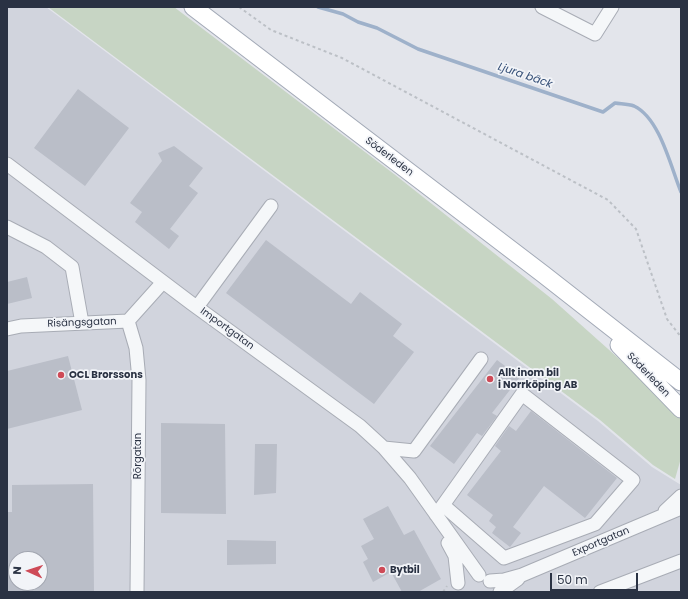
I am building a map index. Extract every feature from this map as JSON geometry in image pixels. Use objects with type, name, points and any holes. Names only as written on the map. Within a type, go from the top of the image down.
[{"type":"main road","name":"Söderleden","points":[[192,7],[543,274],[681,382]]},
{"type":"main road","name":"Söderleden","points":[[585,308],[681,409]]},
{"type":"main road","name":"Söderleden","points":[[615,340],[681,395]]},
{"type":"street","points":[[542,7],[595,34],[612,7]]},
{"type":"street","name":"Importgatan","points":[[7,164],[163,282],[360,426],[384,448],[437,510],[488,583]]},
{"type":"street","points":[[198,307],[270,206]]},
{"type":"street","points":[[7,228],[46,247],[72,267],[82,323]]},
{"type":"street","name":"Risängsgatan","points":[[7,329],[21,326],[128,321],[163,282]]},
{"type":"street","name":"Rörgatan","points":[[128,321],[136,348],[139,380],[137,592]]},
{"type":"street","points":[[384,448],[414,452],[481,359]]},
{"type":"street","points":[[522,394],[633,480],[595,524],[504,558],[437,510],[522,394]]},
{"type":"street","name":"Exportgatan","points":[[658,517],[681,496]]},
{"type":"street","name":"Exportgatan","points":[[456,587],[467,576],[488,583],[522,575],[681,508]]},
{"type":"street","name":"Importgatan","points":[[437,510],[455,556],[456,587]]},
{"type":"street","points":[[600,592],[681,561]]},
{"type":"street","name":"Exportgatan","points":[[500,592],[522,575]]},
{"type":"path","points":[[239,7],[271,30],[342,58],[608,200],[636,229],[667,319],[681,337]]},
{"type":"shaded area","points":[[7,7],[46,7],[598,421],[652,467],[681,485],[681,592],[7,592]]},
{"type":"green space","points":[[48,7],[174,7],[394,174],[552,299],[681,414],[681,458],[675,479],[653,465],[600,420]]},
{"type":"building","points":[[78,89],[129,128],[85,186],[34,148]]},
{"type":"building","points":[[174,146],[203,168],[189,186],[198,193],[170,229],[179,236],[169,249],[135,222],[142,212],[130,203],[162,161],[158,153]]},
{"type":"building","points":[[266,240],[351,304],[360,292],[402,324],[393,336],[414,352],[374,404],[226,293]]},
{"type":"building","points":[[27,277],[32,298],[7,304],[7,282]]},
{"type":"building","points":[[68,356],[82,410],[7,429],[7,371]]},
{"type":"building","points":[[497,360],[520,377],[492,413],[497,416],[482,436],[477,433],[454,464],[430,446]]},
{"type":"building","points":[[531,411],[617,478],[585,518],[544,486],[513,527],[521,533],[510,547],[492,533],[496,527],[489,521],[493,515],[467,495],[501,451],[495,446],[509,426],[516,431]]},
{"type":"building","points":[[161,423],[225,424],[226,514],[161,513]]},
{"type":"building","points":[[255,444],[277,444],[276,493],[254,495]]},
{"type":"building","points":[[93,484],[94,592],[7,592],[7,512],[12,512],[12,485]]},
{"type":"building","points":[[388,506],[404,535],[414,530],[441,579],[418,592],[402,592],[391,572],[373,582],[363,562],[368,559],[361,546],[374,539],[363,519]]},
{"type":"building","points":[[227,540],[276,541],[276,564],[227,565]]},
{"type":"waterway","name":"Ljura bäck","points":[[318,7],[343,14],[358,22],[377,28],[418,49],[603,112],[615,103],[634,106],[643,112],[658,132],[669,157],[681,192]]},
{"type":"place","name":"OCL Brorssons","points":[[61,375]]},
{"type":"place","name":"Allt inom bil i Norrköping AB","points":[[490,379]]},
{"type":"place","name":"Bytbil","points":[[382,570]]}]
